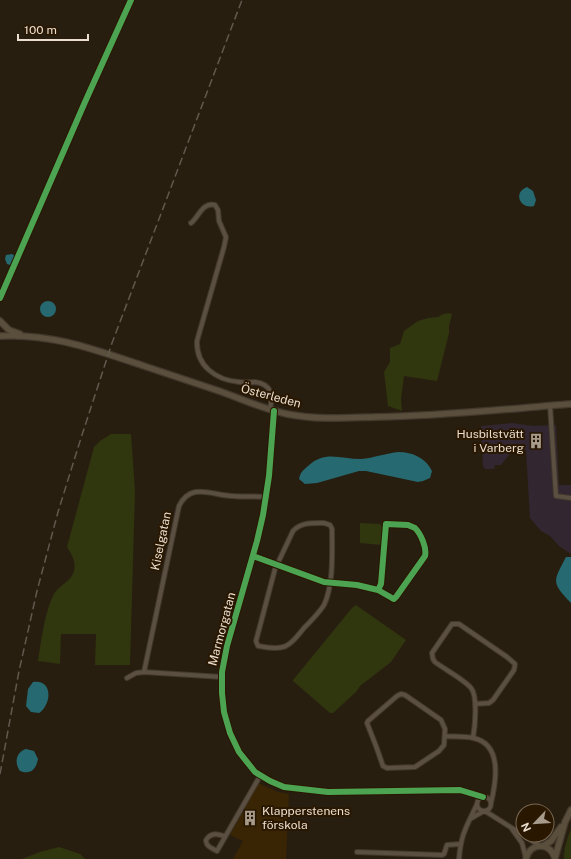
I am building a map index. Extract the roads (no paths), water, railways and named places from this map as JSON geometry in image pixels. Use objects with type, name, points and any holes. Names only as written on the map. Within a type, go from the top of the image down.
[{"type":"main road","name":"Österleden","points":[[0,320],[11,331],[23,335]]},
{"type":"main road","name":"Österleden","points":[[0,320],[2,326],[0,332]]},
{"type":"main road","name":"Österleden","points":[[0,336],[23,335],[59,340],[85,347],[272,410],[303,416],[333,418],[408,417],[571,404]]},
{"type":"main road","points":[[526,859],[530,850],[542,846],[553,839],[565,822],[571,810]]},
{"type":"main road","points":[[555,859],[565,822]]},
{"type":"main road","points":[[542,846],[551,850],[555,859]]},
{"type":"street","points":[[0,298],[1,292],[131,0]]},
{"type":"street","name":"Marmorgatan","points":[[191,223],[205,206],[210,204],[215,205],[218,210],[219,221],[226,237],[197,342],[197,349],[200,359],[206,369],[216,375],[238,382],[262,384],[267,388],[272,397],[267,497],[253,556],[223,662],[223,703],[230,733],[243,758],[249,766],[260,776],[284,787],[328,792],[460,790],[483,797]]},
{"type":"street","points":[[550,406],[556,496],[571,498]]},
{"type":"street","name":"Kiselgatan","points":[[144,672],[179,506],[182,500],[191,493],[198,491],[232,496],[267,497]]},
{"type":"street","points":[[328,523],[332,529],[330,583],[327,597],[323,606],[290,645],[285,648],[258,646],[256,641],[277,565],[293,531],[297,527],[309,524],[328,523]]},
{"type":"street","points":[[253,556],[330,583],[357,585],[378,590],[394,599],[426,553],[419,532],[415,528],[408,525],[386,524],[381,584],[378,590]]},
{"type":"street","points":[[473,738],[475,694],[471,687],[433,659],[432,653],[452,624],[459,624],[507,657],[514,664],[514,670],[493,700],[489,703],[475,704]]},
{"type":"street","points":[[127,678],[136,673],[144,672],[222,677]]},
{"type":"street","points":[[403,694],[441,720],[444,726],[445,736],[444,745],[441,749],[418,766],[387,768],[383,766],[375,741],[367,723],[397,696],[403,694]]},
{"type":"street","points":[[445,736],[473,738],[484,744],[494,755],[495,772],[491,805],[489,809],[470,819]]},
{"type":"street","points":[[224,836],[216,834],[210,835],[206,840],[207,845],[217,851],[224,836],[260,776]]},
{"type":"street","points":[[459,859],[460,844],[466,825],[477,803],[494,788]]},
{"type":"street","points":[[471,793],[480,809],[500,819]]},
{"type":"street","points":[[483,797],[489,799],[493,812],[515,830]]},
{"type":"street","points":[[509,826],[522,843],[526,859]]},
{"type":"street","points":[[537,843],[542,846]]},
{"type":"street","points":[[357,852],[442,855],[448,845],[460,844]]},
{"type":"water","points":[[527,187],[533,191],[536,200],[534,206],[525,206],[520,200],[520,193]]},
{"type":"water","points":[[12,254],[15,256],[10,265],[7,264],[5,259],[6,255]]},
{"type":"water","points":[[48,301],[54,303],[56,309],[54,315],[48,317],[42,315],[40,309],[42,303]]},
{"type":"water","points":[[399,452],[409,453],[422,459],[432,471],[430,478],[418,482],[366,471],[359,471],[317,483],[305,484],[299,479],[301,473],[305,469],[320,458],[333,456],[361,459]]},
{"type":"water","points":[[566,557],[571,557],[571,603],[557,586],[556,582],[558,572]]},
{"type":"water","points":[[33,682],[40,682],[44,684],[48,693],[46,704],[39,713],[31,712],[26,706],[28,689]]},
{"type":"water","points":[[26,749],[34,751],[38,759],[36,766],[30,772],[20,771],[17,765],[18,755]]},
{"type":"railway","points":[[0,774],[19,671],[37,591],[58,512],[81,438],[112,343],[242,0]]},
{"type":"place","name":"Husbilstvätt i Varberg","points":[[536,441]]},
{"type":"place","name":"Klapperstenens förskola","points":[[250,818]]}]
